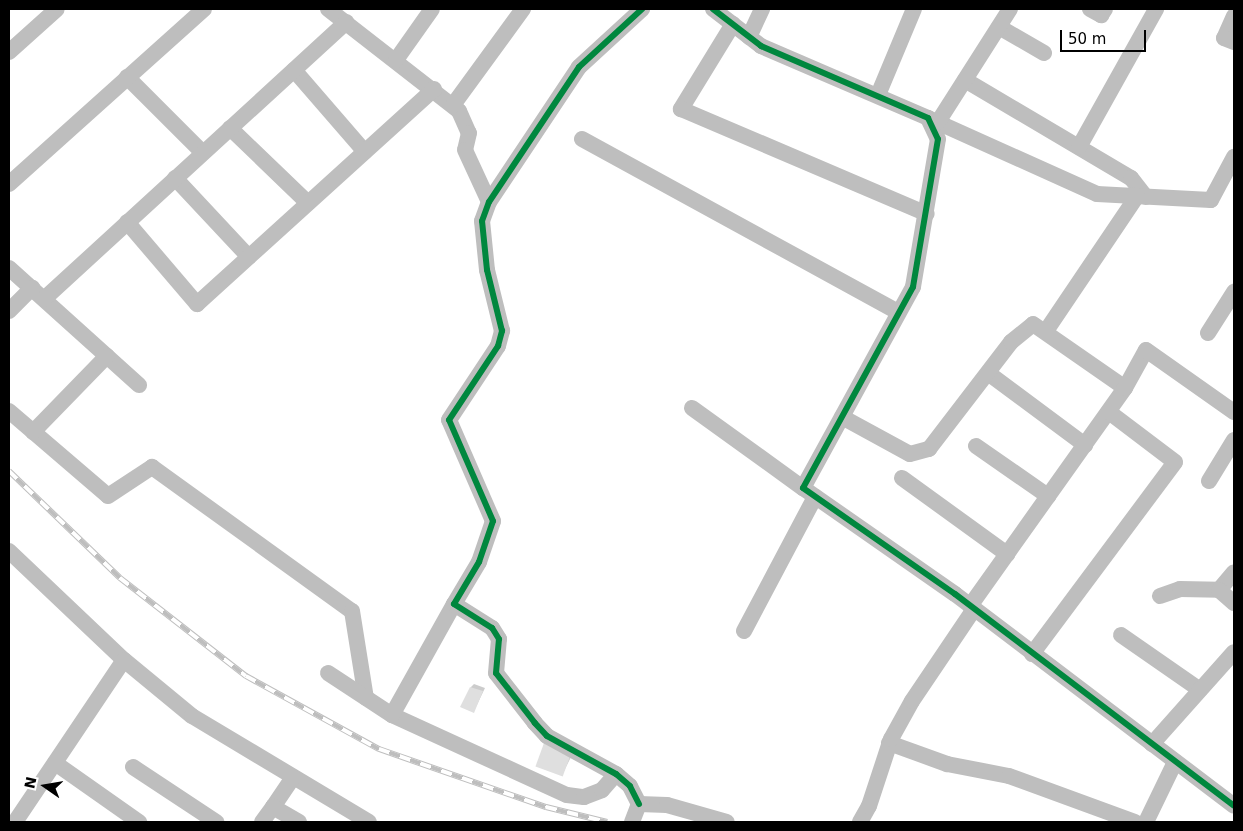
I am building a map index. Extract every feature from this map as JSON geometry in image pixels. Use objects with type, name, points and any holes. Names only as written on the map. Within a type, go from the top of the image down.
[{"type":"street","points":[[9,52],[57,9]]},
{"type":"street","points":[[328,9],[434,89],[453,105],[466,120],[469,133],[466,150],[489,202]]},
{"type":"street","points":[[396,60],[432,9]]},
{"type":"street","points":[[453,105],[523,9]]},
{"type":"street","points":[[392,715],[454,604],[480,562],[493,521],[469,459],[449,420],[498,346],[502,331],[487,270],[482,221],[489,202],[579,67],[642,9]]},
{"type":"street","points":[[713,9],[761,46],[878,95],[1097,194],[1211,200],[1233,162]]},
{"type":"street","points":[[749,37],[762,9]]},
{"type":"street","points":[[878,95],[914,9]]},
{"type":"street","points":[[933,120],[965,80],[1010,9]]},
{"type":"street","points":[[1090,9],[1101,15],[1105,9]]},
{"type":"street","points":[[1079,147],[1156,9]]},
{"type":"street","points":[[1225,9],[1234,15],[1224,38],[1234,42]]},
{"type":"street","points":[[11,178],[128,78],[201,10]]},
{"type":"street","points":[[9,311],[38,294],[127,222],[346,22]]},
{"type":"street","points":[[733,24],[681,110],[927,214]]},
{"type":"street","points":[[999,27],[1044,53]]},
{"type":"street","points":[[294,70],[365,152]]},
{"type":"street","points":[[128,78],[203,153]]},
{"type":"street","points":[[965,80],[1131,178],[1141,196]]},
{"type":"street","points":[[127,222],[197,304],[434,89]]},
{"type":"street","points":[[744,631],[842,417],[913,286],[927,214],[938,139],[933,120]]},
{"type":"street","points":[[230,128],[308,203]]},
{"type":"street","points":[[582,139],[898,312]]},
{"type":"street","points":[[175,178],[249,257]]},
{"type":"street","points":[[1046,331],[1141,196]]},
{"type":"street","points":[[9,268],[139,384]]},
{"type":"street","points":[[1208,333],[1234,292]]},
{"type":"street","points":[[842,417],[910,454],[929,449],[1011,342],[1033,324],[1046,331],[1125,388]]},
{"type":"street","points":[[860,822],[869,806],[890,743],[912,701],[1007,554],[1125,388],[1146,350],[1234,412]]},
{"type":"street","points":[[33,432],[107,356]]},
{"type":"street","points":[[988,373],[1085,445]]},
{"type":"street","points":[[692,408],[972,608],[1234,806]]},
{"type":"street","points":[[9,411],[108,496],[152,467],[352,611],[366,698]]},
{"type":"street","points":[[1032,654],[1175,462],[1109,412]]},
{"type":"street","points":[[1209,481],[1234,440]]},
{"type":"street","points":[[976,446],[1048,496]]},
{"type":"street","points":[[902,478],[1007,554]]},
{"type":"street","points":[[9,551],[124,660],[192,716],[369,822]]},
{"type":"street","points":[[1219,590],[1234,572]]},
{"type":"street","points":[[1160,596],[1180,589],[1219,590],[1234,603]]},
{"type":"street","points":[[454,604],[492,628],[499,639],[496,673],[547,736],[616,774],[630,786],[639,804],[632,822]]},
{"type":"street","points":[[1121,635],[1200,690]]},
{"type":"street","points":[[1152,744],[1234,652]]},
{"type":"street","points":[[15,822],[124,660]]},
{"type":"street","points":[[328,673],[392,715],[566,795],[584,796],[602,790],[616,774]]},
{"type":"street","points":[[890,743],[947,764],[1009,776],[1135,822]]},
{"type":"street","points":[[1146,822],[1175,762]]},
{"type":"street","points":[[55,763],[139,822]]},
{"type":"street","points":[[132,767],[216,822]]},
{"type":"street","points":[[262,822],[293,777]]},
{"type":"street","points":[[639,804],[667,805],[727,822]]},
{"type":"street","points":[[273,806],[300,822]]},
{"type":"building","points":[[470,687],[483,691],[474,713],[460,707]]},
{"type":"building","points":[[544,743],[571,753],[563,776],[535,766]]},
{"type":"railway","points":[[9,471],[120,578],[246,676],[379,749],[546,807],[607,822]]},
{"type":"cycle path","points":[[639,804],[630,786],[616,774],[547,736],[496,673],[499,639],[492,628],[454,604],[479,562],[493,521],[449,420],[498,346],[502,331],[487,270],[482,221],[489,202],[579,67],[642,9]]},
{"type":"cycle path","points":[[713,9],[761,46],[928,118],[938,139],[913,287],[803,488],[955,594],[1234,806]]}]
